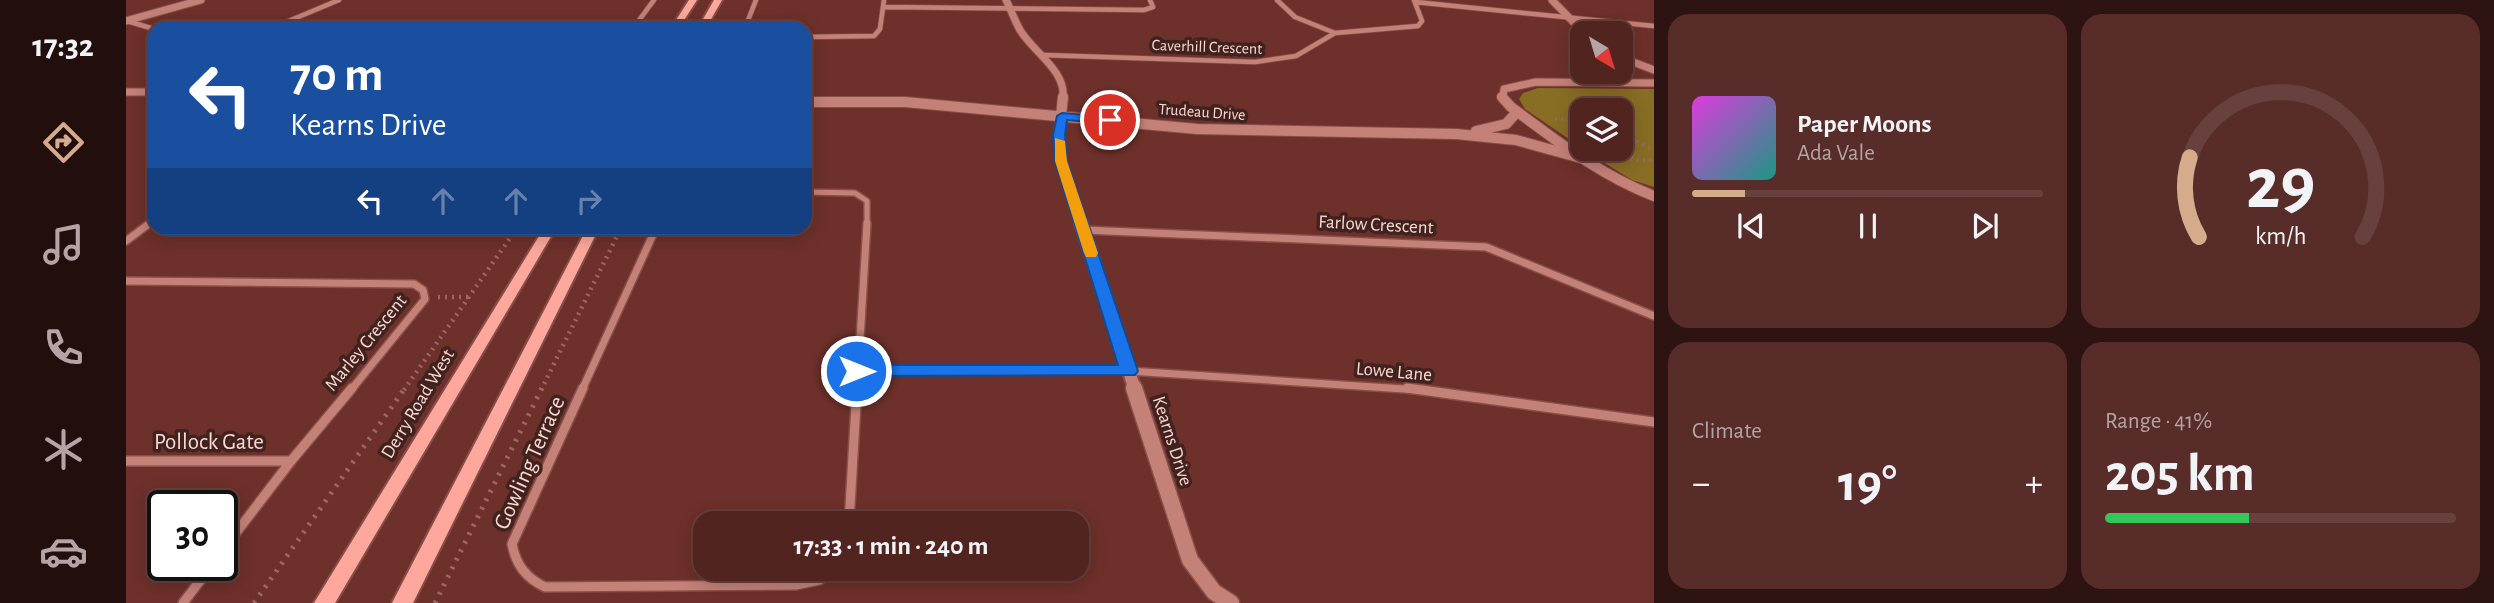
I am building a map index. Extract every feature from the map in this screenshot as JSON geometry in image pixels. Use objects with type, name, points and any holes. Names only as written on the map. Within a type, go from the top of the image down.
[{"type":"main road","points":[[680,21],[693,0]]},
{"type":"main road","points":[[706,21],[718,0]]},
{"type":"main road","name":"Derry Road West","points":[[324,603],[546,235]]},
{"type":"main road","points":[[402,603],[589,235]]},
{"type":"street","points":[[126,21],[201,0]]},
{"type":"street","points":[[289,21],[339,0]]},
{"type":"street","points":[[638,21],[654,0]]},
{"type":"street","points":[[748,21],[756,0]]},
{"type":"street","points":[[812,37],[874,36],[880,29],[884,0]]},
{"type":"street","points":[[883,7],[1007,4],[1144,10],[1153,7],[1150,0]]},
{"type":"street","points":[[1277,0],[1284,10],[1295,18],[1335,33]]},
{"type":"street","points":[[1552,0],[1570,21]]},
{"type":"street","points":[[1415,1],[1654,26]]},
{"type":"street","name":"Caverhill Crescent","points":[[1043,55],[1270,61],[1296,56],[1335,33],[1418,26],[1422,21],[1415,1]]},
{"type":"street","name":"Kearns Drive","points":[[1007,4],[1021,32],[1043,55],[1064,88],[1059,135],[1061,161],[1129,371],[1190,559],[1214,592],[1231,603]]},
{"type":"street","points":[[126,21],[147,27]]},
{"type":"street","points":[[1633,62],[1654,70]]},
{"type":"street","points":[[1517,112],[1502,97],[1504,89],[1536,82],[1570,82]]},
{"type":"street","points":[[1633,83],[1654,83]]},
{"type":"street","points":[[126,92],[147,92]]},
{"type":"street","name":"Trudeau Drive","points":[[812,97],[821,100]]},
{"type":"street","name":"Trudeau Drive","points":[[812,101],[905,102],[1247,131],[1456,134],[1516,141],[1570,155]]},
{"type":"street","name":"Trudeau Drive","points":[[1456,134],[1506,124],[1517,112],[1570,150]]},
{"type":"street","name":"Trudeau Drive","points":[[1586,161],[1624,185],[1654,196]]},
{"type":"street","points":[[812,192],[855,193],[867,201],[850,511]]},
{"type":"street","points":[[126,241],[147,225]]},
{"type":"street","name":"Farlow Crescent","points":[[1084,230],[1486,247],[1654,318]]},
{"type":"street","name":"Gowling Terrace","points":[[653,235],[512,544],[514,560],[532,582],[545,587],[796,585],[814,581]]},
{"type":"street","name":"Marley Crescent","points":[[126,281],[398,282],[414,284],[423,290],[425,299],[418,310],[291,461],[238,530]]},
{"type":"street","name":"Lowe Lane","points":[[856,371],[1129,371],[1400,387],[1654,422]]},
{"type":"street","name":"Pollock Gate","points":[[126,461],[291,461]]},
{"type":"street","points":[[183,603],[200,581]]},
{"type":"path","points":[[1633,139],[1654,151]]},
{"type":"path","points":[[1633,156],[1647,160]]},
{"type":"path","points":[[254,603],[512,235]]},
{"type":"path","points":[[435,603],[618,235]]},
{"type":"path","points":[[425,299],[469,296]]},
{"type":"shaded area","points":[[1538,88],[1654,89],[1654,187],[1632,180],[1601,161],[1633,161],[1633,98],[1570,98],[1570,140],[1525,109],[1519,99],[1523,93]]},
{"type":"slow traffic","points":[[1059,141],[1061,161],[1091,253]]},
{"type":"route","points":[[856,371],[1129,371],[1061,161],[1059,135],[1062,116],[1110,120]]}]
